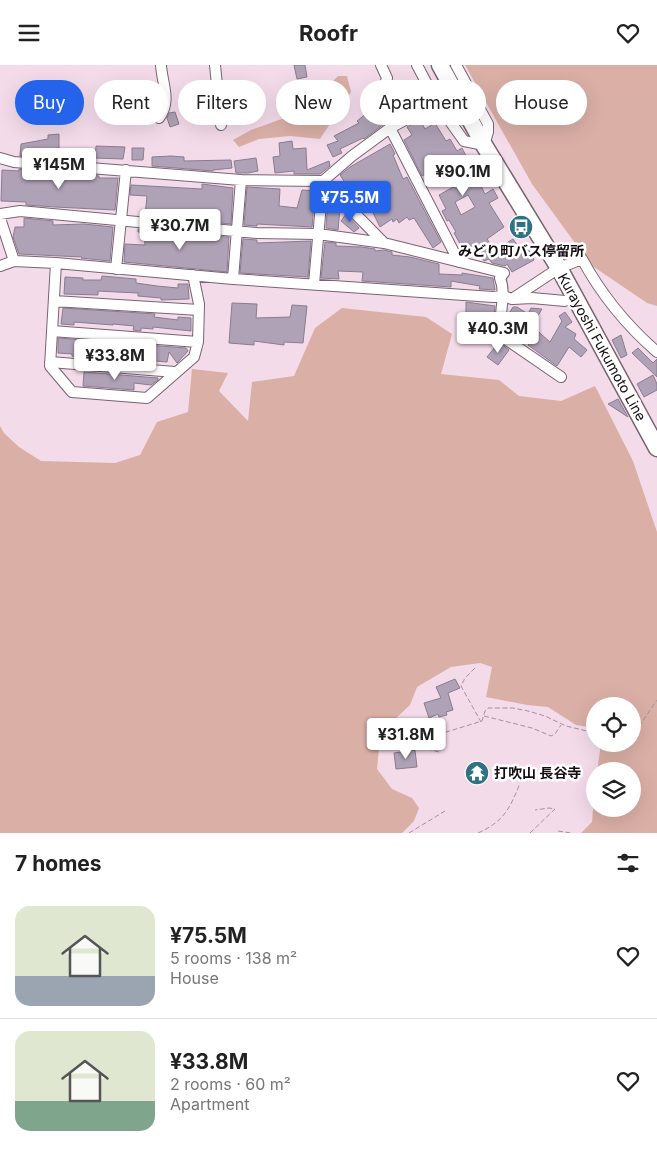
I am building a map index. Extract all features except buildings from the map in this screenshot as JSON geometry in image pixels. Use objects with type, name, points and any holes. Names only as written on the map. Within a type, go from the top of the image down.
[{"type":"main road","name":"Kurayoshi Fukumoto Line","points":[[440,65],[484,145],[559,268],[657,449]]},
{"type":"street","points":[[161,65],[163,80]]},
{"type":"street","points":[[215,65],[216,80]]},
{"type":"street","points":[[382,65],[386,80]]},
{"type":"street","points":[[417,65],[425,80]]},
{"type":"street","points":[[453,125],[464,141],[484,145],[488,124],[456,65]]},
{"type":"street","points":[[0,158],[14,162],[241,180],[323,181],[352,156],[396,125]]},
{"type":"street","points":[[390,128],[459,262]]},
{"type":"street","points":[[116,269],[126,170]]},
{"type":"street","points":[[233,279],[241,180]]},
{"type":"street","points":[[314,284],[323,181]]},
{"type":"street","points":[[323,181],[384,243]]},
{"type":"street","points":[[0,214],[20,211],[236,231],[318,234],[384,243],[504,273],[500,278],[507,298],[500,329],[504,338],[561,377]]},
{"type":"street","points":[[0,218],[14,261]]},
{"type":"street","points":[[507,298],[559,268],[582,259],[612,306],[633,330],[657,352]]},
{"type":"street","points":[[0,266],[14,261],[56,263],[233,279],[565,301]]},
{"type":"street","points":[[56,263],[50,366],[72,392],[147,398],[194,357],[198,342],[199,310],[193,275]]},
{"type":"street","points":[[54,301],[199,310]]},
{"type":"street","points":[[52,331],[198,342]]},
{"type":"street","points":[[50,362],[175,372]]},
{"type":"path","points":[[475,669],[464,678],[461,686],[481,721]]},
{"type":"path","points":[[641,724],[657,700]]},
{"type":"path","points":[[406,743],[481,721],[488,708],[513,708],[546,716],[561,724],[586,731]]},
{"type":"path","points":[[484,717],[532,728],[551,736],[555,734],[561,724]]},
{"type":"path","points":[[428,723],[386,738],[439,752]]},
{"type":"path","points":[[478,833],[492,827],[506,813],[520,783]]},
{"type":"path","points":[[530,833],[555,809],[535,810]]},
{"type":"path","points":[[409,833],[445,811]]},
{"type":"path","points":[[558,831],[571,833]]},
{"type":"shaded area","points":[[465,65],[657,65],[657,306],[647,303],[591,265],[532,184],[499,125],[587,125],[587,80],[496,80],[496,120],[486,102],[486,80],[473,80]]},
{"type":"shaded area","points":[[338,76],[347,76],[348,80],[334,80]]},
{"type":"shaded area","points":[[276,121],[276,125],[329,125],[320,139],[290,136],[259,139],[239,147],[233,140]]},
{"type":"shaded area","points":[[342,308],[426,317],[452,334],[441,374],[499,380],[519,396],[561,401],[595,386],[633,461],[657,532],[657,833],[581,833],[592,822],[592,817],[641,817],[641,762],[598,762],[600,752],[641,752],[641,697],[586,697],[586,727],[576,725],[548,707],[486,697],[492,667],[480,663],[451,667],[417,687],[410,705],[380,736],[377,769],[392,789],[412,798],[419,808],[414,821],[402,833],[0,833],[0,426],[4,433],[19,447],[41,461],[115,463],[140,455],[157,422],[188,412],[192,369],[228,373],[219,391],[248,421],[252,382],[294,376],[315,328]]},
{"type":"place","name":"みどり町バス停留所","points":[[521,227]]},
{"type":"place","name":"打吹山 長谷寺","points":[[477,773]]}]
